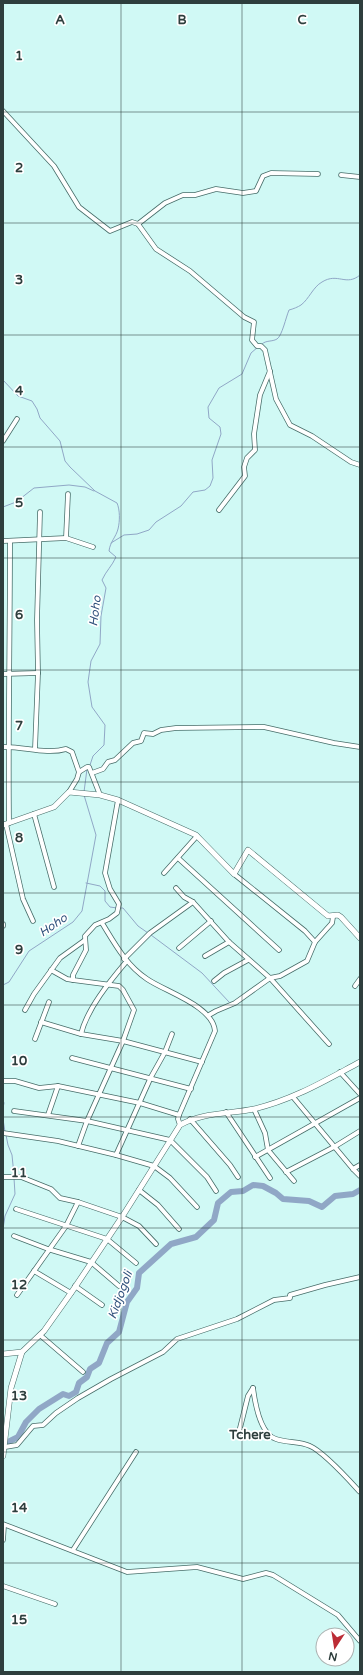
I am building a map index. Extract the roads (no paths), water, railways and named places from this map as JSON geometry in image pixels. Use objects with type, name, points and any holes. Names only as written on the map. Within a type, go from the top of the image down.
[{"type":"street","points":[[3,111],[54,166],[79,207],[110,231],[132,222],[138,224],[156,249],[190,271],[244,317],[254,322],[252,340],[257,346],[261,346],[265,350],[276,399],[290,426],[312,436],[352,462],[360,465]]},
{"type":"street","points":[[138,224],[164,203],[183,196],[195,195],[216,189],[243,193],[256,192],[263,176],[271,173],[318,174]]},
{"type":"street","points":[[341,175],[360,177]]},
{"type":"street","points":[[219,510],[245,476],[244,467],[247,458],[256,450],[254,434],[260,395],[270,371]]},
{"type":"street","points":[[3,441],[17,419]]},
{"type":"street","points":[[66,538],[68,494]]},
{"type":"street","points":[[35,749],[38,673],[37,620],[40,512]]},
{"type":"street","points":[[3,541],[66,538],[93,547]]},
{"type":"street","points":[[10,541],[10,662],[5,747],[6,824],[23,899],[33,922]]},
{"type":"street","points":[[3,674],[38,673]]},
{"type":"street","points":[[92,773],[103,769],[108,762],[115,760],[134,742],[141,741],[144,733],[153,734],[161,730],[176,728],[264,728],[360,747]]},
{"type":"street","points":[[5,747],[57,752],[66,749],[72,752],[79,772],[77,779],[69,792],[54,807],[6,824]]},
{"type":"street","points":[[79,772],[88,767],[92,773],[100,795]]},
{"type":"street","points":[[69,792],[100,795],[118,800],[197,836],[234,874],[305,931],[315,942]]},
{"type":"street","points":[[73,980],[73,975],[86,950],[85,936],[95,925],[117,913],[119,904],[110,890],[105,872],[118,800]]},
{"type":"street","points":[[34,814],[54,886]]},
{"type":"street","points":[[164,873],[197,836]]},
{"type":"street","points":[[234,874],[248,850],[328,916],[333,917],[338,915],[341,917],[360,938]]},
{"type":"street","points":[[178,858],[279,950]]},
{"type":"street","points":[[176,888],[184,897],[193,902],[229,942],[270,978],[329,1044]]},
{"type":"street","points":[[81,1034],[83,1026],[107,984],[125,960],[150,932],[193,902]]},
{"type":"street","points":[[209,1015],[216,1010],[235,1003],[270,978],[280,976],[307,961],[315,942],[332,923],[333,917]]},
{"type":"street","points":[[179,948],[211,921]]},
{"type":"street","points":[[102,922],[125,960],[147,980],[178,995],[209,1015],[215,1025],[215,1031],[179,1115],[178,1119],[180,1125]]},
{"type":"street","points":[[25,1010],[50,970],[60,958],[86,940]]},
{"type":"street","points":[[205,956],[229,942]]},
{"type":"street","points":[[214,982],[224,973],[248,960]]},
{"type":"street","points":[[50,970],[67,979],[119,986],[123,990],[134,1010],[78,1146]]},
{"type":"street","points":[[354,986],[360,979]]},
{"type":"street","points":[[35,1039],[49,1002]]},
{"type":"street","points":[[41,1022],[81,1034],[122,1041],[202,1062]]},
{"type":"street","points":[[116,1154],[128,1131],[151,1077],[165,1052],[172,1034]]},
{"type":"street","points":[[72,1058],[151,1077],[191,1089]]},
{"type":"street","points":[[3,1456],[12,1388],[22,1352],[40,1335],[71,1293],[180,1125],[190,1119],[226,1112],[254,1109],[293,1097],[360,1062]]},
{"type":"street","points":[[340,1072],[360,1094]]},
{"type":"street","points":[[3,1081],[15,1081],[39,1088],[58,1086],[140,1103],[179,1115]]},
{"type":"street","points":[[48,1115],[58,1086]]},
{"type":"street","points":[[293,1097],[360,1176]]},
{"type":"street","points":[[255,1158],[360,1098]]},
{"type":"street","points":[[254,1109],[265,1133],[268,1150],[294,1181]]},
{"type":"street","points":[[14,1111],[87,1121],[170,1140],[208,1177],[216,1191]]},
{"type":"street","points":[[226,1112],[245,1139],[255,1158],[270,1178]]},
{"type":"street","points":[[190,1119],[230,1165],[238,1178]]},
{"type":"street","points":[[286,1172],[334,1147],[360,1131]]},
{"type":"street","points":[[3,1133],[58,1141],[116,1154],[154,1166],[170,1178],[197,1208]]},
{"type":"street","points":[[353,1169],[360,1165]]},
{"type":"street","points":[[3,1177],[21,1177],[51,1189],[60,1198],[122,1216],[139,1226],[156,1244]]},
{"type":"street","points":[[139,1190],[158,1205],[179,1229]]},
{"type":"street","points":[[18,1295],[48,1249],[66,1226],[78,1202]]},
{"type":"street","points":[[16,1209],[107,1239],[136,1263]]},
{"type":"street","points":[[14,1236],[48,1249],[90,1262],[119,1286]]},
{"type":"street","points":[[34,1271],[71,1293]]},
{"type":"street","points":[[5,1447],[17,1444],[33,1426],[43,1425],[56,1413],[78,1398],[163,1352],[176,1339],[237,1320],[274,1300],[290,1298],[290,1296],[325,1285],[360,1277]]},
{"type":"street","points":[[75,1286],[102,1305]]},
{"type":"street","points":[[40,1335],[83,1372]]},
{"type":"street","points":[[3,1354],[22,1352]]},
{"type":"street","points":[[238,1436],[248,1396],[253,1388],[257,1410],[269,1436],[276,1439],[311,1446],[345,1476],[360,1492]]},
{"type":"street","points":[[73,1550],[136,1452]]},
{"type":"street","points":[[3,1540],[4,1525],[128,1572],[197,1567],[243,1579],[266,1573],[338,1614],[360,1642]]},
{"type":"street","points":[[3,1586],[55,1604]]},
{"type":"waterway","name":"Hoho","points":[[262,344],[275,340],[279,337],[289,310],[301,305],[319,284],[328,279],[333,278],[350,280],[360,275]]},
{"type":"waterway","name":"Hoho","points":[[111,543],[124,535],[137,534],[149,530],[156,522],[181,506],[193,492],[205,490],[210,486],[213,478],[212,460],[221,434],[220,427],[209,418],[208,407],[219,388],[242,374],[251,353],[258,347]]},
{"type":"waterway","name":"Hoho","points":[[3,380],[18,396],[32,401],[40,418],[60,441],[65,461],[70,467],[95,491],[117,503],[119,509],[118,529],[109,551],[116,557],[102,580],[106,588],[101,616],[100,644],[91,661],[88,682],[92,707],[105,725],[104,745],[93,756],[90,765]]},
{"type":"waterway","points":[[3,507],[16,502],[34,488],[69,485],[85,487],[94,491]]},
{"type":"waterway","name":"Hoho","points":[[84,792],[87,769]]},
{"type":"waterway","name":"Hoho","points":[[3,985],[9,982],[29,951],[73,922],[82,911],[96,835],[84,795]]},
{"type":"waterway","points":[[86,883],[100,886],[105,891],[105,901],[110,907],[117,908]]},
{"type":"waterway","points":[[120,908],[123,908],[138,926],[148,933]]},
{"type":"waterway","points":[[151,935],[202,973],[229,1002]]},
{"type":"waterway","points":[[3,1100],[3,1108]]},
{"type":"waterway","points":[[3,1119],[5,1132]]},
{"type":"waterway","points":[[6,1135],[12,1155],[14,1175]]},
{"type":"waterway","points":[[3,1229],[5,1216],[15,1194],[14,1178]]},
{"type":"waterway","name":"Kidjogoli","points":[[8,1442],[18,1437],[26,1422],[39,1409],[63,1394],[69,1396],[76,1392],[79,1383],[87,1377],[90,1369],[99,1363],[107,1343],[119,1332],[127,1302],[137,1288],[139,1273],[171,1244],[196,1237],[214,1220],[218,1203],[231,1192],[243,1191],[253,1185],[263,1186],[276,1193],[283,1199],[309,1201],[322,1207],[335,1196],[353,1194],[360,1190]]},
{"type":"district","name":"Tchere","points":[[250,1434]]}]
